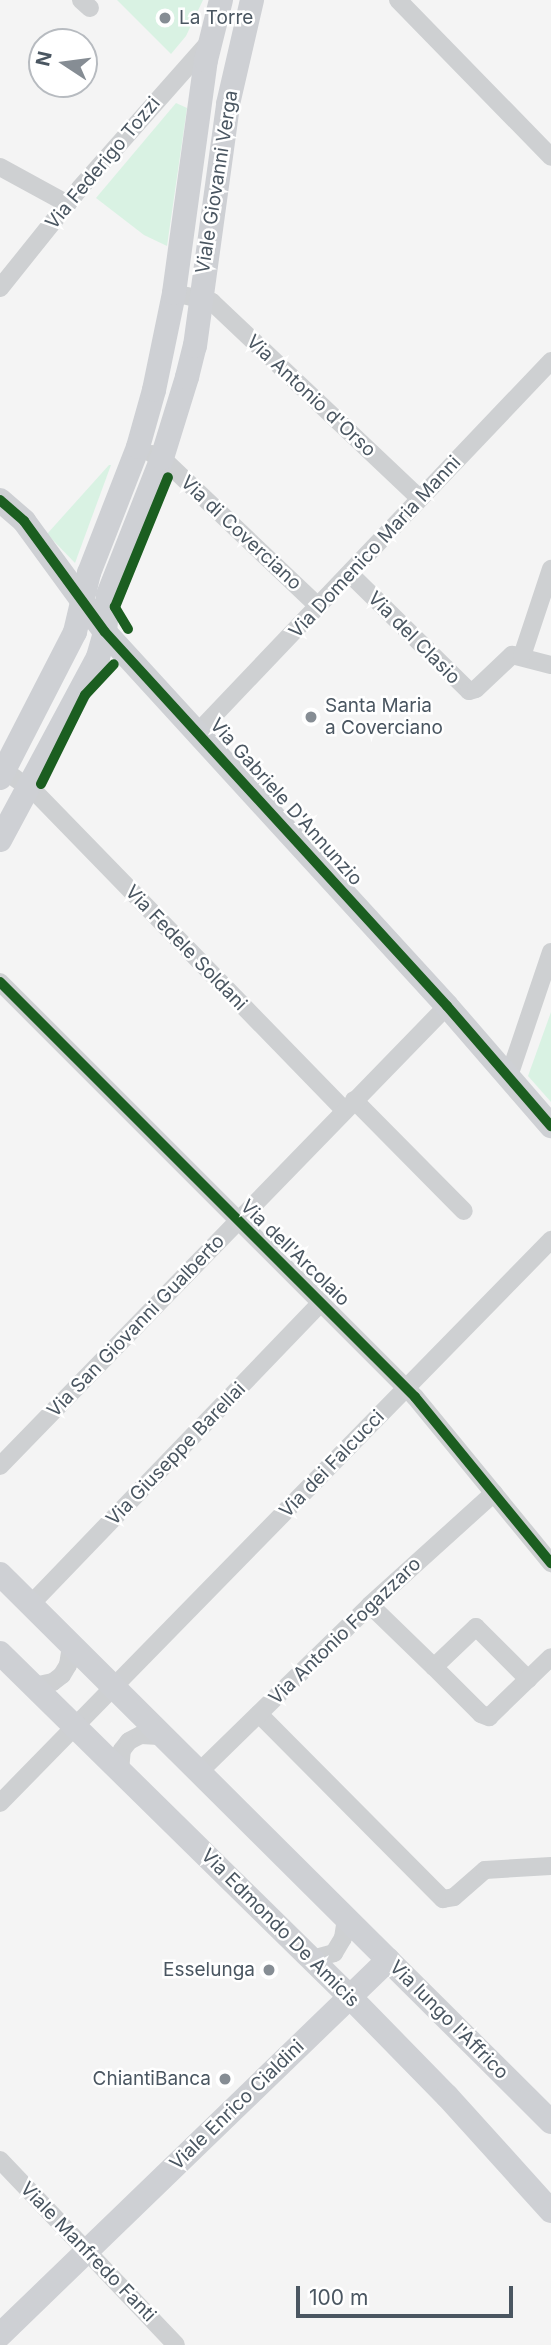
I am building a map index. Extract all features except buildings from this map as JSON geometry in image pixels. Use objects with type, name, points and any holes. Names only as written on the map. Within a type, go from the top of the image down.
[{"type":"street","name":"Viale Giovanni Verga","points":[[2,774],[75,632],[89,573],[138,447],[163,356],[208,51],[221,0]]},
{"type":"street","name":"Viale Giovanni Verga","points":[[0,840],[99,657],[105,632],[108,595],[162,458],[187,377],[235,65],[253,0]]},
{"type":"street","points":[[398,0],[551,157]]},
{"type":"street","name":"Viale Giovanni Verga","points":[[208,51],[235,65]]},
{"type":"street","name":"Via Federigo Tozzi","points":[[0,288],[68,204],[208,51]]},
{"type":"street","points":[[0,167],[68,204]]},
{"type":"street","name":"Viale Giovanni Verga","points":[[174,293],[200,299]]},
{"type":"street","name":"Via Antonio d'Orso","points":[[200,299],[212,302],[419,499]]},
{"type":"street","name":"Via Domenico Maria Manni","points":[[198,732],[551,361]]},
{"type":"street","points":[[138,447],[162,458]]},
{"type":"street","name":"Via di Coverciano","points":[[162,458],[319,607]]},
{"type":"street","name":"Via Gabriele D'Annunzio","points":[[0,500],[24,521],[105,632],[447,1006],[551,1126]]},
{"type":"street","points":[[551,569],[523,656],[551,665]]},
{"type":"street","name":"Via del Clasio","points":[[350,574],[466,690],[476,689],[512,655],[523,656]]},
{"type":"street","name":"Via Fedele Soldani","points":[[2,774],[28,786],[349,1105],[464,1211]]},
{"type":"street","points":[[509,1076],[551,952]]},
{"type":"street","name":"Via dell'Arcolaio","points":[[0,982],[406,1388],[551,1563]]},
{"type":"street","name":"Via San Giovanni Gualberto","points":[[0,1466],[447,1006]]},
{"type":"street","name":"Via dei Falcucci","points":[[0,1803],[551,1240]]},
{"type":"street","name":"Via Giuseppe Barellai","points":[[31,1604],[321,1303]]},
{"type":"street","name":"Via Antonio Fogazzaro","points":[[198,1773],[370,1605],[494,1493]]},
{"type":"street","name":"Via lungo l'Affrico","points":[[0,1574],[159,1736],[551,2122]]},
{"type":"street","points":[[370,1605],[487,1718],[551,1657]]},
{"type":"street","points":[[434,1667],[476,1627],[528,1679]]},
{"type":"street","points":[[34,1686],[59,1678],[68,1665],[71,1646]]},
{"type":"street","name":"Via Edmondo De Amicis","points":[[0,1653],[349,1996],[447,2096],[551,2211]]},
{"type":"street","points":[[259,1714],[443,1899],[454,1897],[485,1870],[551,1866]]},
{"type":"street","points":[[120,1771],[122,1750],[129,1741],[141,1735],[159,1736]]},
{"type":"street","points":[[312,1959],[334,1953],[343,1938],[346,1919]]},
{"type":"street","name":"Viale Enrico Cialdini","points":[[0,2335],[388,1959]]},
{"type":"street","name":"Viale Manfredo Fanti","points":[[0,2160],[176,2345]]},
{"type":"green space","name":"La Torre","points":[[117,0],[203,0],[186,36],[171,54]]},
{"type":"green space","points":[[176,103],[187,108],[167,246],[144,235],[96,198]]},
{"type":"green space","points":[[111,465],[75,563],[47,534]]},
{"type":"green space","points":[[551,1012],[551,1102],[528,1076]]},
{"type":"cycle path","points":[[128,629],[115,607],[168,477]]},
{"type":"cycle path","points":[[0,500],[24,521],[105,632],[447,1006],[551,1126]]},
{"type":"cycle path","points":[[41,784],[85,695],[114,664]]},
{"type":"cycle path","points":[[0,982],[415,1397],[551,1563]]},
{"type":"place","name":"La Torre","points":[[165,18]]},
{"type":"place","name":"Santa Maria a Coverciano","points":[[311,717]]},
{"type":"place","name":"Esselunga","points":[[269,1970]]},
{"type":"place","name":"ChiantiBanca","points":[[225,2079]]}]
